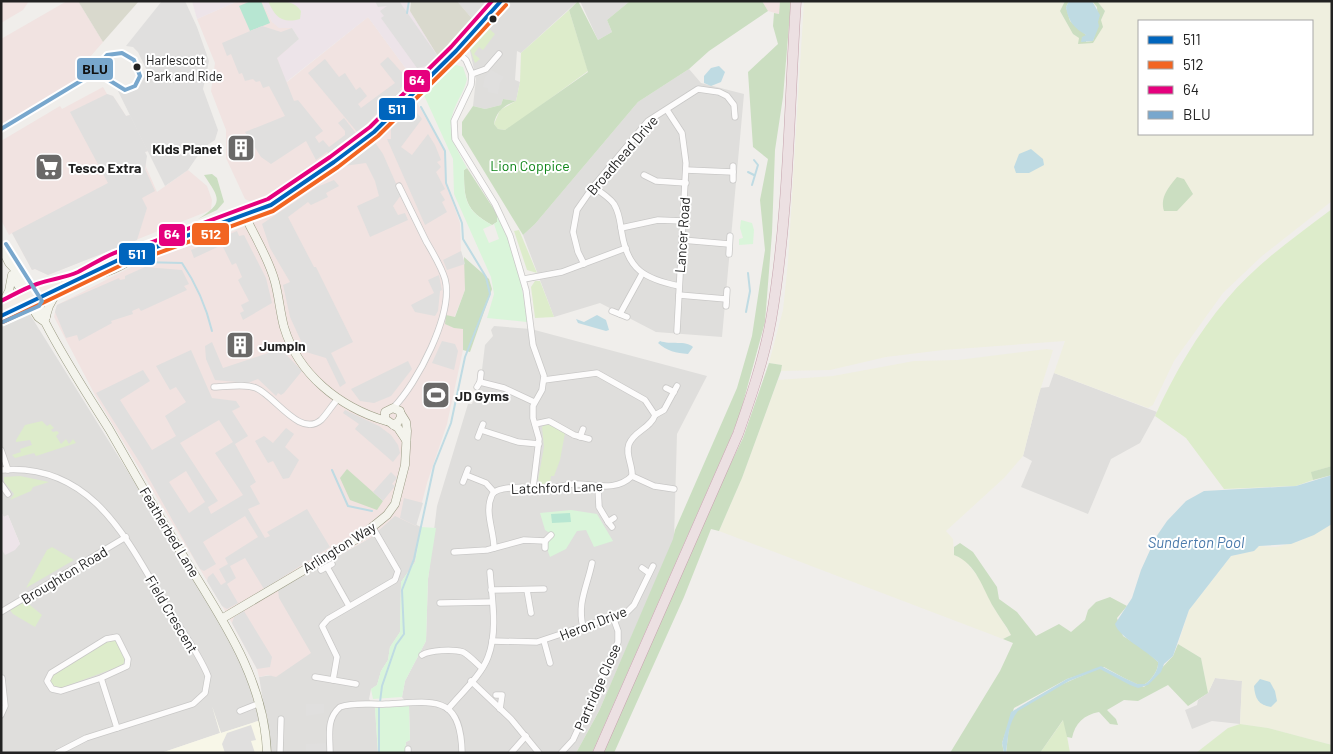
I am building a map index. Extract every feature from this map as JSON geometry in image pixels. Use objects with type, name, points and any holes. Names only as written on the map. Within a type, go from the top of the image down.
[{"type":"highway","points":[[598,753],[738,434],[757,380],[771,322],[780,256],[796,1]]},
{"type":"main road","points":[[1,316],[30,299],[84,276],[91,270],[131,254],[137,254],[245,216],[271,205],[374,132],[456,51],[501,1]]},
{"type":"main road","points":[[1,307],[30,299]]},
{"type":"street","points":[[456,51],[466,60],[472,74],[471,85],[454,121],[455,139],[505,222],[524,279],[531,338],[544,380],[542,390],[534,402],[532,411],[539,444],[534,467],[533,488]]},
{"type":"street","points":[[472,74],[486,69],[500,53]]},
{"type":"street","name":"Broadhead Drive","points":[[584,264],[575,241],[574,224],[577,210],[593,187],[648,121],[659,112],[667,110],[694,91],[703,89],[719,92],[730,98],[734,105],[735,117]]},
{"type":"street","name":"Lancer Road","points":[[667,110],[682,133],[686,170],[677,331]]},
{"type":"street","points":[[686,170],[733,169],[733,180]]},
{"type":"street","name":"Lancer Road","points":[[644,175],[656,181],[686,183]]},
{"type":"street","points":[[389,423],[398,422],[398,411],[404,396],[420,373],[428,355],[445,302],[446,288],[443,273],[400,186]]},
{"type":"street","points":[[593,187],[613,203],[620,216],[626,248],[635,267],[652,280],[679,286]]},
{"type":"street","points":[[245,216],[275,280],[280,312],[291,345],[316,380],[338,398],[389,423],[406,440]]},
{"type":"street","points":[[621,228],[658,220],[684,221]]},
{"type":"street","points":[[729,254],[730,236]]},
{"type":"street","points":[[682,240],[729,244]]},
{"type":"street","points":[[1,247],[9,263],[21,276],[30,299]]},
{"type":"street","points":[[524,279],[562,272],[626,248]]},
{"type":"street","name":"Featherbed Lane","points":[[9,263],[13,277],[45,320],[175,542],[222,618],[248,667],[260,703],[267,753]]},
{"type":"street","points":[[620,314],[642,274]]},
{"type":"street","points":[[1,307],[13,277]]},
{"type":"street","points":[[45,320],[60,286]]},
{"type":"street","points":[[726,306],[727,290]]},
{"type":"street","points":[[679,295],[726,299]]},
{"type":"street","points":[[612,311],[626,318]]},
{"type":"street","points":[[481,373],[479,384],[504,388],[534,402]]},
{"type":"street","points":[[544,380],[597,373],[645,400],[656,415]]},
{"type":"street","points":[[674,489],[654,486],[632,476],[628,455],[629,444],[634,436],[664,410],[677,386]]},
{"type":"street","points":[[214,387],[254,387],[277,403],[295,420],[305,425],[315,424],[321,420],[338,398]]},
{"type":"street","points":[[666,388],[674,392]]},
{"type":"street","points":[[366,413],[398,411]]},
{"type":"street","name":"Arlington Way","points":[[222,618],[373,528],[387,516],[395,504],[404,478],[406,422],[398,411]]},
{"type":"street","points":[[385,412],[389,423]]},
{"type":"street","points":[[535,424],[549,421],[580,437],[589,439]]},
{"type":"street","points":[[478,437],[482,427],[518,442],[539,444]]},
{"type":"street","points":[[580,437],[583,429]]},
{"type":"street","points":[[1,450],[3,471]]},
{"type":"street","name":"Field Crescent","points":[[3,471],[42,474],[74,487],[104,509],[126,538],[205,670],[208,682],[202,697],[193,704],[117,728],[68,746],[57,753]]},
{"type":"street","points":[[463,482],[467,472],[486,483],[494,492]]},
{"type":"street","name":"Latchford Lane","points":[[494,548],[488,508],[494,492],[554,488],[574,484],[598,487],[610,486],[632,476]]},
{"type":"street","points":[[1,484],[8,494]]},
{"type":"street","points":[[598,487],[599,507],[610,525],[614,518]]},
{"type":"street","points":[[334,680],[337,657],[322,626],[328,619],[395,580],[398,576],[398,571],[373,528]]},
{"type":"street","points":[[454,552],[494,548],[524,540],[545,545],[551,534]]},
{"type":"street","name":"Broughton Road","points":[[1,612],[126,538]]},
{"type":"street","points":[[583,627],[579,613],[592,564]]},
{"type":"street","name":"Heron Drive","points":[[492,641],[530,643],[544,640],[627,612],[634,605],[653,566]]},
{"type":"street","points":[[327,567],[349,606]]},
{"type":"street","points":[[642,568],[650,573]]},
{"type":"street","points":[[448,709],[482,668],[488,657],[492,641],[490,572]]},
{"type":"street","points":[[491,590],[544,589]]},
{"type":"street","points":[[527,590],[531,613]]},
{"type":"street","points":[[440,603],[450,606],[492,602]]},
{"type":"street","name":"Partridge Close","points":[[561,753],[573,740],[582,713],[618,642],[618,632],[614,617]]},
{"type":"street","points":[[117,636],[128,660],[126,666],[101,678],[61,691],[52,689],[47,681],[50,673],[106,639],[117,636]]},
{"type":"street","name":"Heron Drive","points":[[544,640],[545,656],[550,663]]},
{"type":"street","points":[[425,651],[462,652],[482,668]]},
{"type":"street","points":[[315,677],[356,684]]},
{"type":"street","points":[[1,715],[5,706],[2,678]]},
{"type":"street","points":[[101,678],[117,728]]},
{"type":"street","points":[[471,681],[526,736],[539,753]]},
{"type":"street","points":[[500,709],[502,695]]},
{"type":"street","points":[[330,753],[329,722],[336,711],[347,705],[430,702],[448,709],[459,722],[462,732],[462,753]]},
{"type":"street","points":[[240,711],[260,703]]},
{"type":"street","points":[[279,723],[280,753]]},
{"type":"street","points":[[511,753],[526,736]]},
{"type":"street","points":[[68,746],[70,753]]},
{"type":"shaded area","points":[[1,1],[29,1],[23,10],[1,23]]},
{"type":"shaded area","points":[[67,1],[78,1],[103,42],[83,65],[87,75],[1,128],[1,39]]},
{"type":"shaded area","points":[[78,1],[139,1],[103,42]]},
{"type":"shaded area","name":"Harlescott Park and Ride","points":[[162,1],[185,1],[197,27],[209,61],[203,89],[218,130],[215,140],[203,148],[188,170],[165,186],[118,91],[149,75],[138,52],[133,47],[126,46]]},
{"type":"shaded area","points":[[192,1],[238,1],[197,19]]},
{"type":"shaded area","points":[[238,1],[262,1],[272,22],[280,28],[292,28],[287,82],[368,17],[415,81],[413,86],[379,121],[321,164],[254,203],[245,199],[226,158],[226,130],[211,91],[215,63],[197,19]]},
{"type":"shaded area","points":[[262,1],[409,1],[410,11],[439,58],[415,81],[368,17],[286,82],[277,58],[299,39],[292,28],[279,28],[272,22]]},
{"type":"shaded area","points":[[375,1],[399,1],[439,58],[426,66],[417,68],[381,18],[384,16],[380,11],[387,6],[378,7]]},
{"type":"shaded area","points":[[411,1],[457,1],[475,22],[439,58],[410,11]]},
{"type":"shaded area","points":[[457,1],[485,1],[490,7],[475,22]]},
{"type":"shaded area","points":[[506,1],[578,1],[521,53],[517,51],[515,80],[520,82],[516,101],[503,99],[501,105],[485,109],[473,106],[476,79],[469,46]]},
{"type":"shaded area","points":[[580,1],[630,1],[607,20],[612,32],[598,40]]},
{"type":"shaded area","points":[[762,1],[780,1],[779,14],[768,11]]},
{"type":"shaded area","points":[[262,26],[281,32],[292,28],[299,39],[277,58],[294,101],[298,100],[323,131],[315,137],[319,143],[323,140],[329,147],[345,135],[345,131],[338,123],[344,118],[358,136],[331,156],[327,152],[316,160],[306,141],[271,164],[261,157],[245,132],[285,116],[269,86],[263,88],[260,81],[256,82],[253,79],[245,81],[242,73],[239,74],[231,54],[227,56],[222,43]]},
{"type":"shaded area","points":[[388,57],[405,76],[405,82],[400,89],[403,93],[387,109],[381,109],[358,133],[308,73],[325,59],[339,77],[345,73],[356,90],[360,87],[367,96],[358,104],[361,108],[395,83],[380,64]]},
{"type":"shaded area","points":[[689,69],[701,83],[744,94],[722,337],[656,332],[600,303],[554,317],[523,235],[535,224],[638,102]]},
{"type":"shaded area","points":[[491,70],[504,77],[500,83],[498,94],[488,92],[488,88],[483,87],[485,77]]},
{"type":"shaded area","points":[[103,87],[107,94],[113,96],[126,116],[130,115],[148,151],[145,152],[146,167],[157,192],[188,170],[207,186],[212,200],[211,210],[48,275],[35,269],[32,270],[12,233],[9,235],[1,220],[1,141],[60,106],[62,109]]},
{"type":"shaded area","points":[[107,94],[113,96],[126,116],[130,115],[148,151],[145,152],[147,156],[145,169],[155,191],[142,198],[147,208],[137,240],[48,275],[35,269],[32,270],[12,233],[108,183],[70,112]]},
{"type":"shaded area","points":[[416,101],[445,151],[446,183],[460,223],[461,251],[466,269],[465,290],[454,318],[454,328],[463,328],[463,350],[447,424],[427,483],[416,526],[395,516],[370,538],[278,590],[279,598],[311,653],[276,677],[268,675],[259,677],[257,669],[224,609],[95,395],[54,317],[55,312],[57,305],[141,262],[231,232],[264,217],[321,180],[368,143],[381,136],[382,131]]},
{"type":"shaded area","points":[[413,108],[422,119],[401,147],[412,155],[428,134],[441,160],[437,162],[441,167],[436,172],[445,189],[440,192],[445,200],[442,202],[447,212],[425,225],[387,139],[391,139],[391,128]]},
{"type":"shaded area","points":[[374,141],[383,154],[401,195],[393,206],[398,215],[405,213],[408,220],[370,237],[357,206],[379,196],[375,181],[366,163],[344,166],[350,157]]},
{"type":"shaded area","points":[[334,180],[339,186],[326,193],[328,197],[311,205],[308,202],[288,217],[314,267],[316,267],[353,342],[331,353],[346,383],[340,387],[326,358],[306,352],[290,317],[283,285],[290,282],[270,248],[262,224],[317,187]]},
{"type":"shaded area","points":[[237,231],[239,236],[244,235],[266,278],[272,303],[243,320],[240,313],[244,311],[241,305],[249,301],[238,280],[242,277],[236,263],[232,265],[222,245],[194,258],[191,250]]},
{"type":"shaded area","points":[[461,251],[465,264],[447,270],[443,260]]},
{"type":"shaded area","points":[[145,267],[182,270],[189,284],[184,286],[187,290],[141,311],[139,308],[132,311],[133,314],[111,321],[112,323],[79,341],[77,335],[66,338],[55,312],[57,305],[119,278],[120,280],[125,279],[125,276]]},
{"type":"shaded area","points":[[439,275],[442,290],[440,291],[438,311],[435,316],[415,312],[411,305],[434,293],[428,280]]},
{"type":"shaded area","points":[[24,312],[29,313],[219,618],[246,668],[261,720],[221,733],[212,706],[220,733],[161,753],[1,753],[1,547],[4,553],[20,544],[8,515],[4,517],[1,512],[1,321]]},
{"type":"shaded area","points":[[494,326],[531,329],[707,376],[677,434],[674,539],[599,711],[576,753],[405,753],[406,742],[410,740],[409,706],[402,697],[405,681],[426,641],[428,579],[437,506],[468,404],[472,404],[481,378],[485,345],[493,336],[491,330]]},
{"type":"shaded area","points":[[442,341],[455,344],[458,351],[454,370],[432,363]]},
{"type":"shaded area","points":[[212,342],[223,368],[271,352],[270,348],[277,345],[302,371],[284,393],[281,395],[278,393],[276,396],[258,379],[248,383],[215,380],[206,359],[205,346]]},
{"type":"shaded area","points":[[191,350],[212,398],[236,401],[240,407],[232,411],[248,436],[235,444],[256,482],[250,486],[260,504],[248,509],[265,538],[270,536],[267,532],[307,509],[330,547],[264,589],[245,558],[230,566],[236,578],[227,584],[238,603],[227,609],[222,606],[207,581],[208,577],[213,573],[221,585],[226,582],[219,569],[228,564],[225,558],[258,537],[245,516],[203,542],[216,564],[204,571],[200,569],[142,466],[96,393],[143,370],[150,381],[120,400],[152,450],[176,436],[165,416],[186,402],[176,387],[170,390],[156,366]],"holes":[[[219,420],[233,442],[215,453],[243,495],[211,514],[208,507],[218,501],[180,443]],[[186,471],[205,502],[189,513],[169,482]]]},
{"type":"shaded area","points":[[408,361],[412,369],[391,396],[374,403],[360,401],[351,389]]},
{"type":"shaded area","points":[[1054,373],[1157,412],[1140,443],[1111,459],[1088,514],[1021,487],[1032,461],[1023,456],[1040,388],[1049,387]]},
{"type":"shaded area","points":[[345,410],[379,426],[391,435],[398,445],[400,453],[393,462],[355,429],[359,424],[343,413]]},
{"type":"shaded area","points":[[286,428],[294,434],[285,447],[299,460],[289,478],[283,479],[273,461],[268,463],[255,441],[264,436],[273,443]]},
{"type":"shaded area","points":[[391,472],[397,478],[392,484],[395,486],[383,501],[373,492]]},
{"type":"shaded area","points":[[404,498],[423,503],[416,526],[400,518]]},
{"type":"shaded area","points":[[1,512],[4,517],[8,515],[20,544],[15,550],[5,555],[1,547]]},
{"type":"shaded area","points":[[395,515],[421,527],[415,562],[401,582],[400,632],[390,647],[388,660],[381,671],[377,685],[371,689],[369,699],[375,708],[378,753],[272,753],[259,677],[272,675],[278,590],[370,538]]},
{"type":"shaded area","points":[[244,611],[272,657],[270,667],[257,669],[232,623],[234,617]]},
{"type":"shaded area","points":[[1215,678],[1242,681],[1240,724],[1212,721],[1192,729],[1185,710],[1197,705],[1198,700],[1208,693]]},
{"type":"shaded area","points":[[306,704],[324,704],[324,713],[306,716]]},
{"type":"shaded area","points":[[212,706],[221,733],[261,720],[263,753],[161,753],[220,733]]},
{"type":"shaded area","points":[[251,725],[256,740],[251,741],[255,753],[225,753],[222,744],[227,733]]},
{"type":"shaded area","points":[[330,743],[330,751],[306,752],[306,744]]},
{"type":"green space","points":[[251,1],[261,1],[270,23],[250,31],[239,6]]},
{"type":"green space","points":[[268,1],[287,2],[295,5],[301,11],[300,19],[288,21],[280,18],[273,11]]},
{"type":"green space","name":"Lion Coppice","points":[[578,1],[598,40],[612,32],[607,20],[630,1],[762,1],[768,11],[709,51],[689,69],[638,102],[535,224],[523,235],[462,135],[462,122],[473,106],[485,109],[501,105],[503,99],[516,101],[502,109],[495,119],[494,124],[498,129],[505,130],[588,72],[569,10]]},
{"type":"green space","points":[[780,1],[791,1],[783,97],[775,150],[772,233],[765,322],[740,414],[730,439],[592,753],[576,753],[599,711],[737,388],[752,336],[765,250],[760,200],[768,159],[753,147],[748,72],[778,44],[773,26],[774,13],[779,14]]},
{"type":"green space","points":[[804,1],[1065,1],[1060,11],[1073,34],[1079,38],[1101,20],[1105,11],[1097,1],[1332,1],[1332,201],[1262,256],[1223,293],[1174,361],[1153,405],[1148,408],[1054,373],[1065,341],[943,350],[886,357],[830,370],[781,371],[782,365],[769,363],[783,310],[788,262]]},
{"type":"green space","points":[[1065,1],[1069,1],[1066,7],[1070,21],[1086,35],[1086,42],[1093,41],[1098,22],[1097,7],[1092,1],[1097,1],[1105,11],[1101,20],[1103,27],[1093,43],[1078,44],[1079,38],[1073,34],[1060,11]]},
{"type":"green space","points":[[569,10],[588,71],[514,125],[505,130],[498,129],[494,124],[500,110],[516,101],[520,82],[521,53]]},
{"type":"green space","points":[[487,27],[495,34],[483,50],[479,47],[474,54],[480,59],[475,63],[469,46]]},
{"type":"green space","points":[[453,64],[463,67],[467,79],[451,122],[452,138],[467,168],[464,170],[466,197],[471,209],[492,225],[483,229],[489,243],[499,239],[494,224],[497,222],[497,214],[517,267],[527,322],[487,318],[494,294],[491,277],[454,194],[453,159],[423,93]]},
{"type":"green space","points":[[467,168],[497,214],[497,222],[492,225],[476,214],[468,203],[464,180],[464,170]]},
{"type":"green space","points":[[212,174],[217,178],[224,202],[217,210],[198,219],[216,204],[216,195],[204,175]]},
{"type":"green space","points":[[1177,177],[1184,179],[1193,194],[1177,211],[1164,211],[1164,197]]},
{"type":"green space","points":[[1332,209],[1332,466],[1312,472],[1313,480],[1296,486],[1224,489],[1186,438],[1155,416],[1187,355],[1227,299],[1264,262]]},
{"type":"green space","points":[[741,220],[752,223],[754,230],[753,244],[739,245],[739,239],[743,238],[740,228]]},
{"type":"green space","points":[[519,230],[537,273],[527,270],[514,231]]},
{"type":"green space","points":[[464,257],[489,279],[492,289],[470,352],[463,350],[463,329],[445,324],[446,315],[455,317],[465,290]]},
{"type":"green space","points":[[535,281],[540,281],[554,317],[535,318],[531,287]]},
{"type":"green space","points":[[1047,349],[1053,350],[1038,397],[1023,456],[1004,478],[946,531],[953,539],[954,555],[964,559],[979,578],[994,608],[1011,635],[1003,639],[719,531],[742,478],[778,380],[833,376],[914,361],[958,360]]},
{"type":"green space","points":[[769,363],[782,365],[781,371],[742,478],[719,531],[711,529],[684,597],[614,753],[603,753],[717,492],[743,438]]},
{"type":"green space","points":[[42,421],[47,426],[50,424],[54,428],[51,430],[53,432],[57,431],[59,433],[56,436],[61,444],[66,439],[69,444],[73,439],[76,443],[36,456],[34,453],[15,458],[12,455],[21,452],[20,449],[32,445],[30,440],[16,442],[25,425]]},
{"type":"green space","points":[[547,423],[565,433],[560,460],[554,476],[551,476],[550,483],[542,484],[538,480],[544,447],[542,427]]},
{"type":"green space","points":[[1332,466],[1332,475],[1313,480],[1311,472]]},
{"type":"green space","points":[[347,469],[383,501],[377,510],[350,500],[340,478]]},
{"type":"green space","points":[[20,476],[49,482],[33,487],[31,491],[10,500],[14,494],[4,482],[4,477]]},
{"type":"green space","points":[[571,510],[597,514],[613,541],[594,547],[586,530],[577,531],[566,549],[550,557],[547,549],[548,541],[554,536],[545,530],[540,513]]},
{"type":"green space","points":[[570,513],[571,522],[552,523],[551,514]]},
{"type":"green space","points":[[1332,524],[1332,745],[1268,728],[1240,724],[1242,681],[1215,678],[1208,693],[1201,658],[1178,644],[1189,610],[1231,556],[1253,551],[1259,546],[1276,547],[1300,541]]},
{"type":"green space","points":[[421,527],[436,528],[428,579],[426,641],[405,681],[402,697],[373,699],[371,689],[377,685],[381,671],[388,660],[390,647],[400,632],[401,582],[415,562]]},
{"type":"green space","points":[[960,543],[973,552],[997,587],[999,599],[1017,612],[1036,636],[1059,624],[1071,632],[1085,620],[1088,610],[1096,602],[1110,597],[1127,606],[1117,618],[1123,636],[1144,649],[1158,662],[1157,668],[1150,680],[1145,684],[1137,684],[1104,667],[1067,679],[1014,708],[1002,743],[1004,753],[950,753],[1000,671],[1013,643],[1003,639],[1011,635],[974,570],[962,559],[954,555],[954,547]]},
{"type":"green space","points":[[52,547],[74,560],[26,588],[47,550]]},
{"type":"green space","points":[[25,601],[42,615],[35,627],[13,614],[10,610]]},
{"type":"green space","points":[[110,639],[118,641],[125,659],[123,665],[61,688],[50,685],[50,677]]},
{"type":"green space","points":[[1178,644],[1201,658],[1208,693],[1188,706],[1168,685],[1138,701],[1124,700],[1107,710],[1116,719],[1118,725],[1110,724],[1099,712],[1094,713],[1081,720],[1075,728],[1072,738],[1067,737],[1063,720],[1040,753],[1006,753],[1012,719],[1029,702],[1054,688],[1100,668],[1144,687],[1173,656]]},
{"type":"green space","points":[[409,706],[410,740],[406,742],[405,753],[378,753],[375,708]]},
{"type":"green space","points":[[1064,719],[1070,753],[1040,753]]},
{"type":"green space","points":[[1240,724],[1268,728],[1332,745],[1332,753],[1196,753],[1228,728]]},
{"type":"water","points":[[1069,1],[1092,1],[1100,15],[1099,26],[1093,41],[1081,42],[1082,37],[1086,35],[1078,30],[1070,20],[1066,7]]},
{"type":"water","points":[[719,66],[725,72],[721,82],[711,86],[704,83],[704,76],[711,68]]},
{"type":"water","points":[[1031,149],[1043,159],[1044,165],[1029,173],[1016,173],[1014,167],[1019,154]]},
{"type":"water","points":[[597,315],[606,320],[609,330],[606,331],[578,323],[576,319],[584,322]]},
{"type":"water","points":[[660,341],[686,344],[693,347],[688,354],[680,353],[665,348],[658,343]]},
{"type":"water","name":"Sunderton Pool","points":[[1332,475],[1332,524],[1314,535],[1291,544],[1259,546],[1254,551],[1231,556],[1189,610],[1173,656],[1164,664],[1161,672],[1148,685],[1138,688],[1100,669],[1069,681],[1018,711],[1010,726],[1006,753],[1004,753],[1002,743],[1011,712],[1067,679],[1101,666],[1137,684],[1145,684],[1150,680],[1157,668],[1158,662],[1121,633],[1115,624],[1132,598],[1141,570],[1156,537],[1167,521],[1186,501],[1204,491],[1296,486]]},
{"type":"water","points":[[1260,679],[1270,682],[1275,691],[1277,701],[1271,707],[1260,703],[1256,697],[1254,686]]},
{"type":"waterway","points":[[407,13],[409,1]]},
{"type":"waterway","points":[[380,702],[382,686],[396,645],[404,634],[402,590],[414,559],[434,466],[451,423],[465,357],[490,294],[486,277],[463,239],[462,223],[446,183],[445,151],[421,107]]},
{"type":"waterway","points":[[752,185],[758,165],[754,160]]},
{"type":"waterway","points":[[748,172],[754,175]]},
{"type":"waterway","points":[[141,262],[182,263],[200,296],[212,331]]},
{"type":"waterway","points":[[746,312],[750,291],[748,273]]},
{"type":"waterway","points":[[332,470],[348,506],[372,511]]},
{"type":"waterway","points":[[379,706],[379,753]]},
{"type":"transit line","name":"64","points":[[1,301],[42,282],[78,272],[121,250],[136,248],[268,199],[370,127],[451,47],[492,1]]},
{"type":"transit line","name":"511","points":[[1,316],[131,254],[137,254],[271,205],[374,132],[456,51],[501,1]]},
{"type":"transit line","name":"512","points":[[3,322],[132,260],[139,260],[273,211],[338,167],[378,136],[460,55],[506,5]]},
{"type":"transit line","name":"BLU","points":[[1,129],[89,76],[107,55],[122,53],[134,60],[140,76],[135,86],[125,90],[104,77]]},
{"type":"transit line","name":"BLU","points":[[3,322],[39,306],[42,301],[6,244]]},
{"type":"place","name":"Harlescott Park and Ride","points":[[137,67]]},
{"type":"place","name":"Kids Planet","points":[[241,148]]},
{"type":"place","name":"Tesco Extra","points":[[49,167]]},
{"type":"place","name":"JumpIn","points":[[240,345]]},
{"type":"place","name":"JD Gyms","points":[[436,395]]}]
